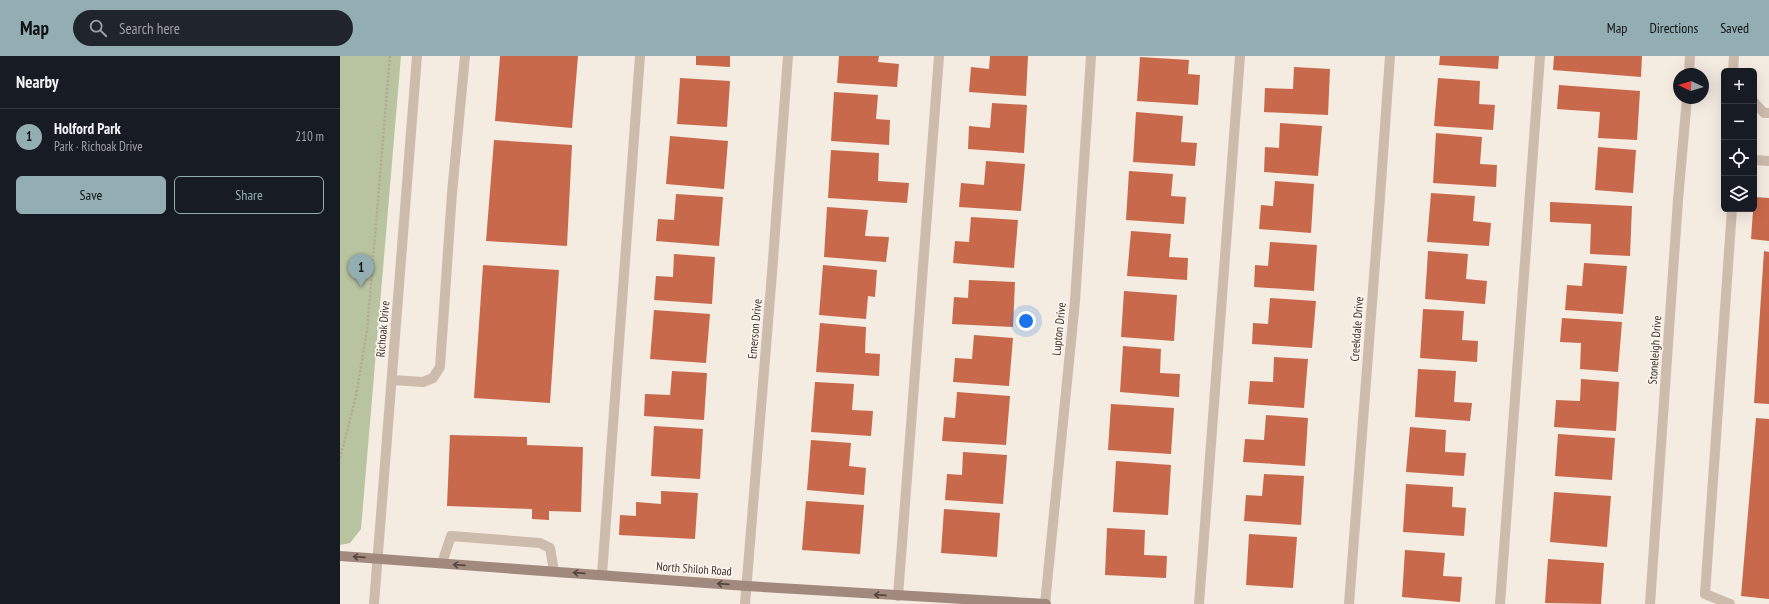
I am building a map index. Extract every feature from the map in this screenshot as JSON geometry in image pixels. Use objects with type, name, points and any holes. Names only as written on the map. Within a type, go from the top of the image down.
[{"type":"main road","name":"North Shiloh Road","points":[[340,556],[747,586],[1045,604]]},
{"type":"street","name":"Richoak Drive","points":[[374,604],[418,56]]},
{"type":"street","points":[[392,380],[423,382],[433,378],[440,367],[452,193],[465,56]]},
{"type":"street","points":[[602,575],[640,56]]},
{"type":"street","name":"Emerson Drive","points":[[745,604],[788,56]]},
{"type":"street","points":[[898,596],[921,270],[928,204],[939,56]]},
{"type":"street","name":"Lupton Drive","points":[[1045,604],[1075,301],[1091,56]]},
{"type":"street","points":[[1199,604],[1240,56]]},
{"type":"street","name":"Creekdale Drive","points":[[1349,604],[1380,211],[1390,56]]},
{"type":"street","points":[[1500,604],[1540,56]]},
{"type":"street","points":[[1689,68],[1690,56]]},
{"type":"street","points":[[1733,68],[1734,56]]},
{"type":"street","name":"Stoneleigh Drive","points":[[1650,604],[1687,104]]},
{"type":"street","points":[[1756,104],[1764,113],[1769,113]]},
{"type":"street","points":[[1757,160],[1769,161]]},
{"type":"street","points":[[1730,604],[1705,594],[1732,212]]},
{"type":"street","points":[[442,563],[451,536],[540,543],[550,548],[554,572]]},
{"type":"path","points":[[340,458],[356,396],[367,331],[390,56]]},
{"type":"green space","points":[[340,56],[401,56],[361,529],[350,543],[340,545]]},
{"type":"building","points":[[500,56],[578,56],[572,128],[495,121]]},
{"type":"building","points":[[696,56],[730,56],[730,67],[696,65]]},
{"type":"building","points":[[839,56],[879,56],[878,62],[899,64],[897,87],[837,83]]},
{"type":"building","points":[[990,56],[1028,56],[1026,96],[969,92],[971,67],[989,69]]},
{"type":"building","points":[[1440,56],[1499,56],[1498,69],[1439,65]]},
{"type":"building","points":[[1554,56],[1642,56],[1641,77],[1553,70]]},
{"type":"building","points":[[1140,57],[1189,60],[1188,74],[1200,75],[1198,105],[1137,101]]},
{"type":"building","points":[[1294,67],[1330,69],[1328,115],[1264,112],[1265,88],[1293,89]]},
{"type":"building","points":[[680,78],[730,81],[727,127],[677,124]]},
{"type":"building","points":[[1438,78],[1480,81],[1479,104],[1495,105],[1493,130],[1434,126]]},
{"type":"building","points":[[1559,85],[1640,91],[1637,140],[1598,138],[1600,112],[1557,109]]},
{"type":"building","points":[[834,92],[878,95],[876,119],[890,120],[889,145],[831,141]]},
{"type":"building","points":[[992,103],[1027,105],[1024,153],[968,149],[969,126],[990,128]]},
{"type":"building","points":[[1136,112],[1183,116],[1181,142],[1197,143],[1195,166],[1133,162]]},
{"type":"building","points":[[1280,123],[1322,126],[1318,176],[1264,172],[1265,147],[1279,148]]},
{"type":"building","points":[[1436,133],[1482,137],[1480,164],[1497,165],[1496,187],[1433,183]]},
{"type":"building","points":[[670,136],[728,141],[724,189],[666,184]]},
{"type":"building","points":[[494,140],[572,145],[567,246],[486,241]]},
{"type":"building","points":[[1598,147],[1636,150],[1633,193],[1595,190]]},
{"type":"building","points":[[831,150],[879,153],[878,181],[909,183],[907,203],[828,198]]},
{"type":"building","points":[[986,161],[1025,164],[1021,211],[959,207],[961,183],[984,185]]},
{"type":"building","points":[[1129,171],[1173,174],[1171,196],[1186,197],[1184,224],[1126,220]]},
{"type":"building","points":[[1275,181],[1314,184],[1311,233],[1259,229],[1261,205],[1273,206]]},
{"type":"building","points":[[1431,193],[1475,196],[1473,221],[1491,223],[1489,246],[1427,242]]},
{"type":"building","points":[[676,194],[723,197],[719,246],[656,241],[658,219],[674,220]]},
{"type":"building","points":[[1757,197],[1769,198],[1769,241],[1751,239],[1753,212],[1757,212]]},
{"type":"building","points":[[1550,202],[1632,206],[1630,256],[1590,254],[1591,224],[1550,222]]},
{"type":"building","points":[[827,207],[868,210],[865,236],[889,237],[886,262],[824,257]]},
{"type":"building","points":[[971,217],[1018,220],[1014,268],[953,263],[955,241],[969,242]]},
{"type":"building","points":[[1131,231],[1171,234],[1169,257],[1188,258],[1187,280],[1127,276]]},
{"type":"building","points":[[1270,242],[1317,245],[1314,291],[1254,287],[1255,265],[1268,266]]},
{"type":"building","points":[[1428,251],[1468,254],[1466,279],[1487,281],[1485,304],[1425,299]]},
{"type":"building","points":[[1764,251],[1769,252],[1769,404],[1754,403]]},
{"type":"building","points":[[674,254],[715,257],[712,304],[654,300],[656,276],[673,277]]},
{"type":"building","points":[[1584,263],[1627,266],[1623,314],[1565,310],[1567,285],[1582,286]]},
{"type":"building","points":[[483,265],[559,270],[550,403],[474,398]]},
{"type":"building","points":[[823,265],[877,270],[875,297],[868,296],[866,319],[819,315]]},
{"type":"building","points":[[969,280],[1015,282],[1013,327],[952,324],[954,297],[968,298]]},
{"type":"building","points":[[1124,291],[1177,295],[1174,341],[1121,337]]},
{"type":"building","points":[[1270,298],[1316,301],[1312,348],[1252,344],[1253,323],[1268,324]]},
{"type":"building","points":[[1423,309],[1464,311],[1462,340],[1478,341],[1477,362],[1420,358]]},
{"type":"building","points":[[654,310],[710,314],[706,363],[650,359]]},
{"type":"building","points":[[1562,318],[1622,322],[1618,372],[1580,369],[1581,343],[1560,342]]},
{"type":"building","points":[[820,323],[866,327],[865,353],[880,354],[879,376],[816,372]]},
{"type":"building","points":[[974,335],[1013,338],[1009,386],[953,382],[955,358],[972,359]]},
{"type":"building","points":[[1123,346],[1161,349],[1160,373],[1180,374],[1179,397],[1120,392]]},
{"type":"building","points":[[1274,357],[1308,359],[1304,408],[1248,404],[1250,381],[1273,382]]},
{"type":"building","points":[[1418,369],[1456,371],[1454,402],[1472,403],[1470,421],[1415,417]]},
{"type":"building","points":[[672,371],[707,373],[704,420],[644,416],[645,394],[670,395]]},
{"type":"building","points":[[1581,379],[1619,382],[1616,431],[1554,427],[1556,400],[1580,401]]},
{"type":"building","points":[[815,382],[854,384],[852,410],[873,411],[871,436],[811,432]]},
{"type":"building","points":[[957,392],[1010,396],[1006,445],[942,441],[944,417],[955,418]]},
{"type":"building","points":[[1111,404],[1174,408],[1171,454],[1108,450]]},
{"type":"building","points":[[1266,415],[1308,418],[1305,466],[1243,462],[1245,439],[1264,440]]},
{"type":"building","points":[[1756,418],[1769,419],[1769,599],[1741,596]]},
{"type":"building","points":[[654,426],[703,429],[700,479],[651,476]]},
{"type":"building","points":[[1410,427],[1446,430],[1445,452],[1466,453],[1464,476],[1406,472]]},
{"type":"building","points":[[1558,434],[1615,438],[1612,480],[1555,476]]},
{"type":"building","points":[[450,435],[527,437],[527,445],[583,447],[581,512],[549,511],[549,520],[532,519],[532,509],[447,506]]},
{"type":"building","points":[[811,440],[851,443],[849,466],[866,468],[864,495],[807,490]]},
{"type":"building","points":[[963,452],[1007,455],[1003,504],[945,500],[947,474],[962,475]]},
{"type":"building","points":[[1116,461],[1171,465],[1168,515],[1113,512]]},
{"type":"building","points":[[1264,474],[1304,476],[1301,525],[1244,521],[1246,495],[1262,496]]},
{"type":"building","points":[[1406,484],[1453,487],[1452,507],[1466,508],[1464,536],[1403,532]]},
{"type":"building","points":[[661,491],[698,493],[695,539],[619,535],[620,515],[636,516],[636,502],[661,504]]},
{"type":"building","points":[[1554,492],[1611,496],[1607,547],[1550,542]]},
{"type":"building","points":[[806,501],[864,505],[860,554],[802,550]]},
{"type":"building","points":[[944,509],[1000,513],[997,557],[941,553]]},
{"type":"building","points":[[1107,528],[1145,530],[1144,555],[1167,556],[1166,578],[1105,575]]},
{"type":"building","points":[[1249,534],[1297,537],[1293,588],[1246,585]]},
{"type":"building","points":[[1405,550],[1445,553],[1443,576],[1462,577],[1460,602],[1402,597]]},
{"type":"building","points":[[1548,559],[1604,563],[1601,604],[1545,603]]},
{"type":"place","name":"Holford Park","points":[[361,287]]}]
